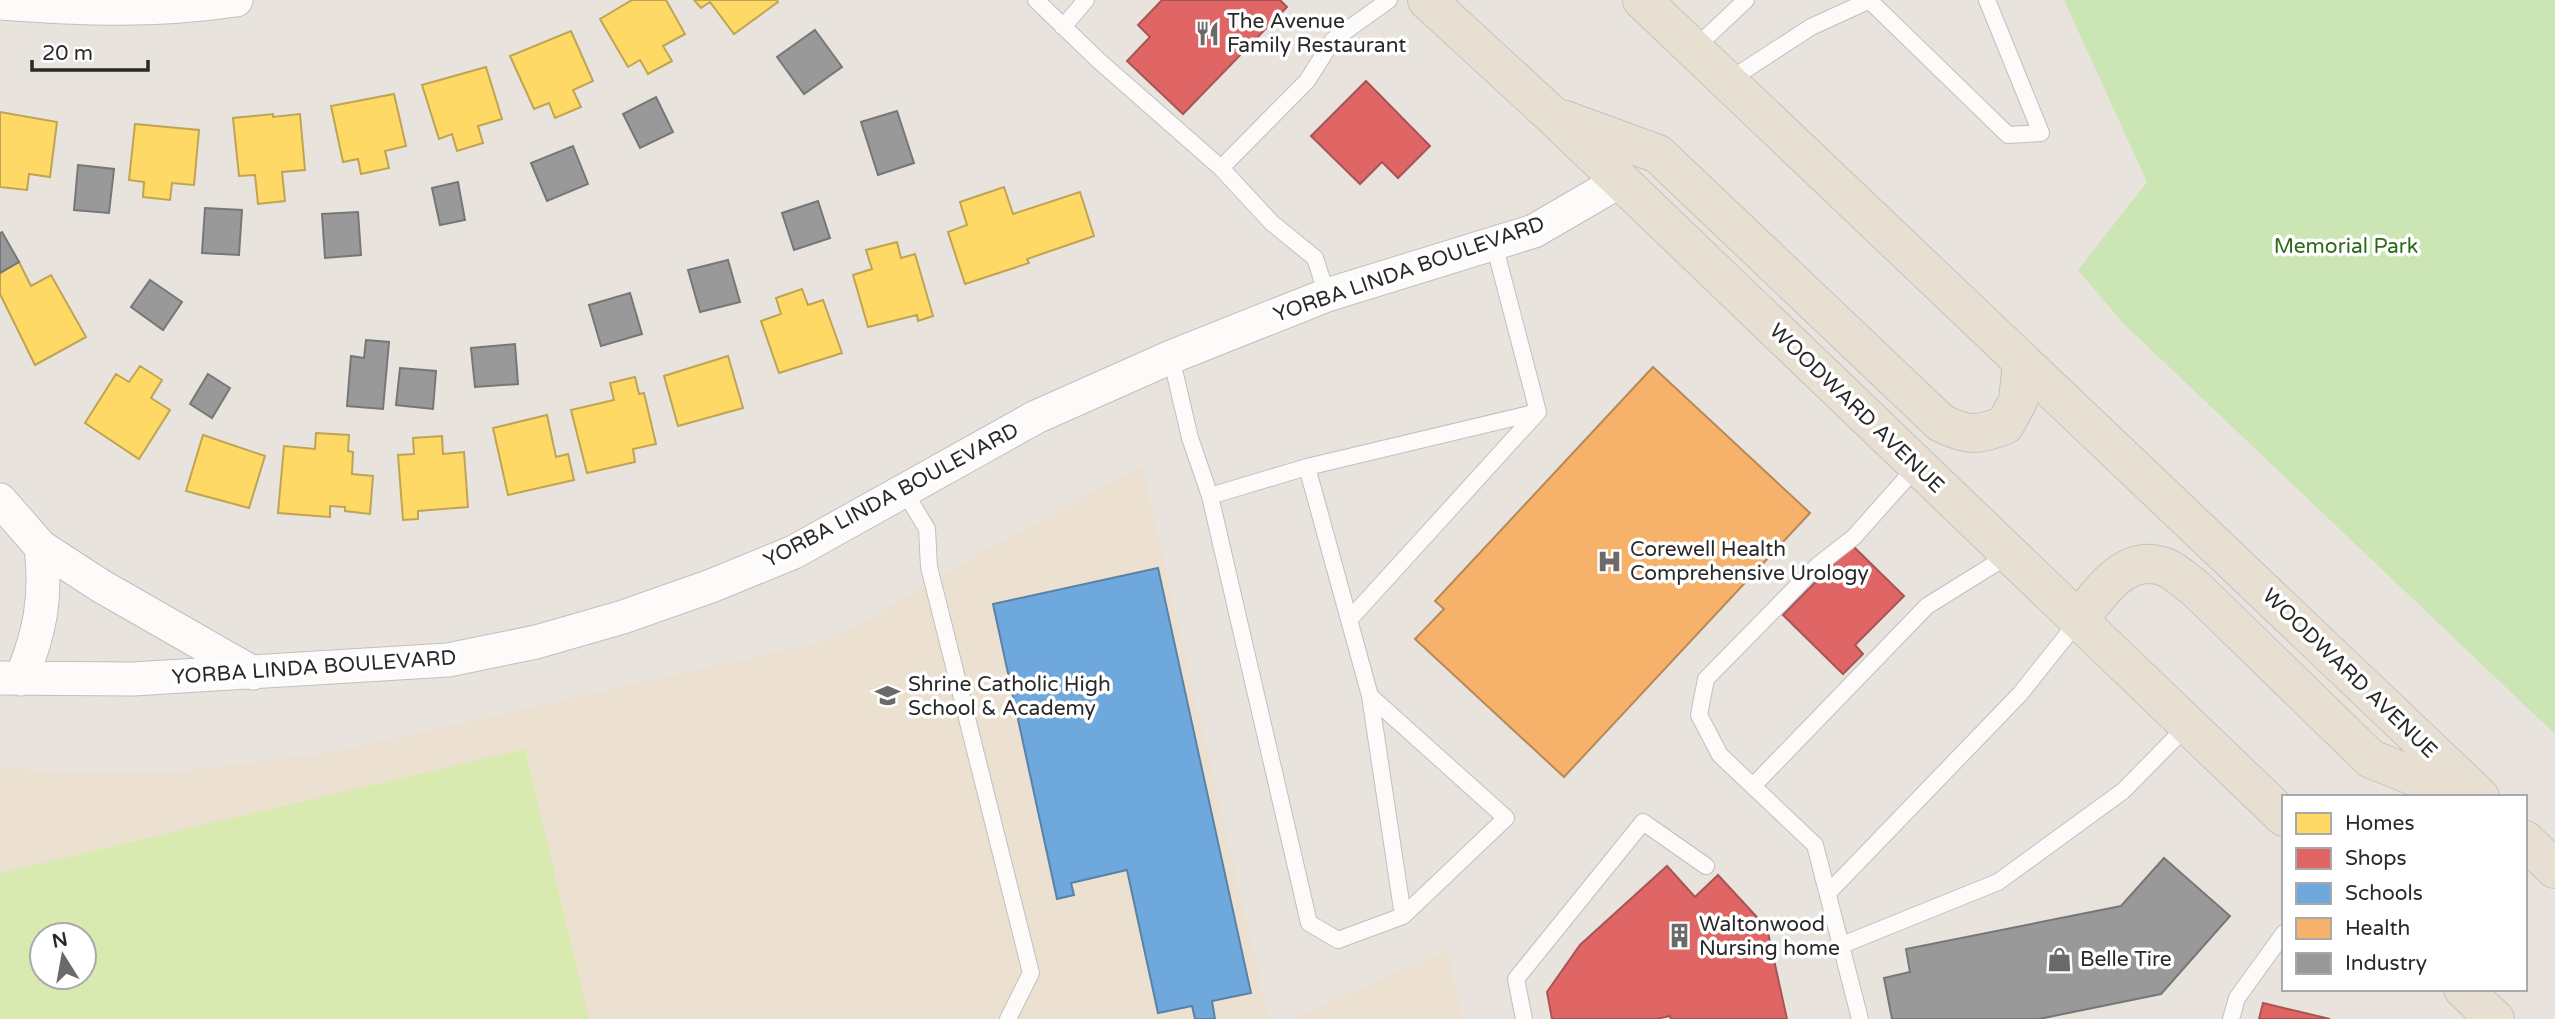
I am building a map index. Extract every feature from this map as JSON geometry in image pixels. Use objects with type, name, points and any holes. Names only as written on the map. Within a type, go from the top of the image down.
[{"type":"main road","name":"WOODWARD AVENUE","points":[[1427,0],[1553,116],[2282,815]]},
{"type":"main road","name":"WOODWARD AVENUE","points":[[1642,0],[2478,795]]},
{"type":"main road","points":[[1553,116],[1658,154],[1941,423],[1963,433],[1984,433],[2005,425],[2018,401],[2022,361]]},
{"type":"main road","points":[[2079,620],[2121,571],[2141,565],[2162,566],[2194,587],[2371,758],[2461,795]]},
{"type":"main road","points":[[2527,842],[2555,869]]},
{"type":"main road","points":[[2465,991],[2495,1019]]},
{"type":"street","points":[[0,3],[92,10],[186,7],[236,0]]},
{"type":"street","name":"YORBA LINDA BOULEVARD","points":[[10,679],[132,679],[448,660],[536,642],[660,604],[794,552],[1036,417],[1171,357],[1327,295],[1534,231],[1620,180]]},
{"type":"street","points":[[0,500],[41,547],[101,586],[253,673]]},
{"type":"street","points":[[10,679],[34,646],[45,592],[41,547]]},
{"type":"lane","points":[[1036,0],[1221,168],[1272,223],[1315,258],[1327,295]]},
{"type":"lane","points":[[1063,27],[1086,0]]},
{"type":"lane","points":[[1221,168],[1307,81],[1333,40],[1389,0]]},
{"type":"lane","points":[[1694,49],[1746,0]]},
{"type":"lane","points":[[1728,81],[1811,27],[1870,0],[2008,135],[2041,133],[1987,0]]},
{"type":"lane","points":[[1494,244],[1538,412]]},
{"type":"lane","points":[[1171,357],[1190,438],[1210,496],[1309,923],[1338,940],[1403,916],[1506,818],[1370,695]]},
{"type":"lane","points":[[1210,496],[1307,467],[1538,412]]},
{"type":"lane","points":[[1349,620],[1538,412]]},
{"type":"lane","points":[[1860,1019],[1815,845],[1720,755],[1699,715],[1706,679],[1818,565],[1854,537],[1917,466]]},
{"type":"lane","points":[[1307,467],[1370,695],[1403,916]]},
{"type":"lane","points":[[903,489],[927,529],[929,567],[1031,973],[1008,1019]]},
{"type":"lane","points":[[1753,786],[1927,606],[2011,555]]},
{"type":"lane","points":[[1828,893],[2020,694],[2079,620]]},
{"type":"lane","points":[[1842,946],[1998,882],[2123,791],[2188,725]]},
{"type":"lane","points":[[1524,1019],[1516,979],[1643,822],[1706,866]]},
{"type":"lane","points":[[2231,1019],[2237,998],[2282,936]]},
{"type":"shaded area","name":"Shrine Catholic High School & Academy","points":[[1142,466],[1269,1019],[0,1019],[0,769],[108,773],[177,772],[329,753],[834,639],[986,550]]},
{"type":"shaded area","points":[[1447,950],[1463,1019],[1292,1019]]},
{"type":"green space","name":"Memorial Park","points":[[2064,0],[2555,0],[2555,734],[2122,322],[2078,270],[2147,182]]},
{"type":"green space","points":[[525,749],[589,1019],[0,1019],[0,873]]},
{"type":"building: Homes","points":[[632,0],[666,0],[685,34],[663,46],[672,61],[648,74],[640,60],[628,67],[600,19]]},
{"type":"building: Homes","points":[[694,0],[778,2],[734,34],[710,2],[701,8]]},
{"type":"building: Homes","points":[[571,31],[593,81],[573,90],[581,107],[555,118],[549,103],[534,109],[510,56]]},
{"type":"building: Homes","points":[[486,67],[502,119],[478,126],[483,143],[457,151],[452,134],[439,139],[422,85]]},
{"type":"building: Homes","points":[[394,94],[406,146],[385,151],[389,168],[361,174],[358,159],[343,162],[331,106]]},
{"type":"building: Homes","points":[[0,112],[57,122],[50,177],[29,174],[27,190],[0,187]]},
{"type":"building: Homes","points":[[273,114],[273,117],[300,114],[305,170],[282,172],[285,201],[258,204],[255,175],[239,176],[233,118]]},
{"type":"building: Homes","points":[[135,124],[199,130],[194,185],[172,183],[170,200],[143,197],[144,182],[129,180]]},
{"type":"building: Homes","points":[[1004,187],[1013,214],[1080,192],[1094,236],[1027,259],[1029,263],[965,284],[948,232],[967,225],[960,202]]},
{"type":"building: Homes","points":[[897,242],[901,258],[915,254],[933,316],[918,321],[917,315],[868,327],[853,275],[872,269],[866,250]]},
{"type":"building: Homes","points":[[19,262],[31,286],[51,275],[86,337],[35,365],[0,294],[0,273]]},
{"type":"building: Homes","points":[[802,289],[808,305],[823,300],[842,353],[779,373],[761,321],[781,314],[776,298]]},
{"type":"building: Homes","points":[[728,356],[743,408],[678,426],[664,376]]},
{"type":"building: Homes","points":[[140,366],[162,380],[151,398],[170,410],[139,459],[85,423],[116,374],[129,382]]},
{"type":"building: Homes","points":[[635,377],[639,394],[644,393],[656,444],[633,449],[635,462],[587,473],[571,410],[614,400],[610,383]]},
{"type":"building: Homes","points":[[547,415],[556,457],[568,454],[574,480],[508,495],[493,428]]},
{"type":"building: Homes","points":[[316,433],[349,435],[348,451],[353,452],[352,474],[373,476],[370,514],[330,506],[330,517],[278,513],[284,446],[315,449]]},
{"type":"building: Homes","points":[[203,435],[265,456],[249,508],[186,491]]},
{"type":"building: Homes","points":[[442,436],[443,454],[464,452],[468,507],[418,511],[418,519],[403,520],[398,455],[414,454],[413,438]]},
{"type":"building: Shops","points":[[1162,0],[1280,0],[1287,7],[1183,114],[1127,61],[1150,37],[1138,25]]},
{"type":"building: Shops","points":[[1366,81],[1430,146],[1398,178],[1382,162],[1360,184],[1311,136]]},
{"type":"building: Shops","points":[[1852,545],[1904,596],[1855,645],[1863,654],[1843,674],[1783,615]]},
{"type":"building: Shops","name":"Waltonwood Nursing home","points":[[1667,866],[1695,897],[1718,875],[1767,928],[1787,1019],[1671,1019],[1670,1016],[1656,1019],[1552,1019],[1547,992],[1580,945]]},
{"type":"building: Shops","points":[[2263,1003],[2330,1019],[2259,1019]]},
{"type":"building: Schools","points":[[1158,568],[1251,993],[1212,1001],[1215,1019],[1195,1019],[1192,1006],[1158,1013],[1127,870],[1071,883],[1074,895],[1057,899],[993,604]]},
{"type":"building: Health","points":[[1653,367],[1810,513],[1564,777],[1415,639],[1444,609],[1435,601]]},
{"type":"building: Industry","points":[[815,30],[842,67],[804,94],[777,57]]},
{"type":"building: Industry","points":[[656,97],[673,132],[640,148],[623,114]]},
{"type":"building: Industry","points":[[897,111],[914,163],[878,175],[861,122]]},
{"type":"building: Industry","points":[[573,146],[588,184],[547,201],[531,163]]},
{"type":"building: Industry","points":[[78,165],[114,169],[109,213],[74,210]]},
{"type":"building: Industry","points":[[458,182],[465,220],[440,225],[432,188]]},
{"type":"building: Industry","points":[[818,201],[830,238],[794,250],[782,213]]},
{"type":"building: Industry","points":[[205,208],[242,210],[239,255],[202,253]]},
{"type":"building: Industry","points":[[358,212],[361,255],[325,258],[322,214]]},
{"type":"building: Industry","points":[[2,232],[19,262],[0,273],[0,233]]},
{"type":"building: Industry","points":[[728,260],[740,302],[700,312],[688,270]]},
{"type":"building: Industry","points":[[150,280],[182,302],[163,330],[131,307]]},
{"type":"building: Industry","points":[[630,293],[642,334],[601,346],[589,305]]},
{"type":"building: Industry","points":[[366,340],[389,342],[383,409],[347,406],[351,356],[364,358]]},
{"type":"building: Industry","points":[[515,344],[518,384],[475,387],[471,348]]},
{"type":"building: Industry","points":[[400,368],[436,371],[433,409],[396,405]]},
{"type":"building: Industry","points":[[208,374],[230,388],[212,418],[190,404]]},
{"type":"building: Industry","points":[[2164,858],[2230,916],[2161,994],[2039,1019],[1892,1019],[1884,978],[1910,972],[1906,949],[2121,906]]},
{"type":"place","name":"The Avenue Family Restaurant","points":[[1207,33]]},
{"type":"place","name":"Corewell Health Comprehensive Urology","points":[[1610,561]]},
{"type":"place","name":"Shrine Catholic High School & Academy","points":[[888,696]]},
{"type":"place","name":"Waltonwood Nursing home","points":[[1679,936]]},
{"type":"place","name":"Belle Tire","points":[[2060,959]]}]
